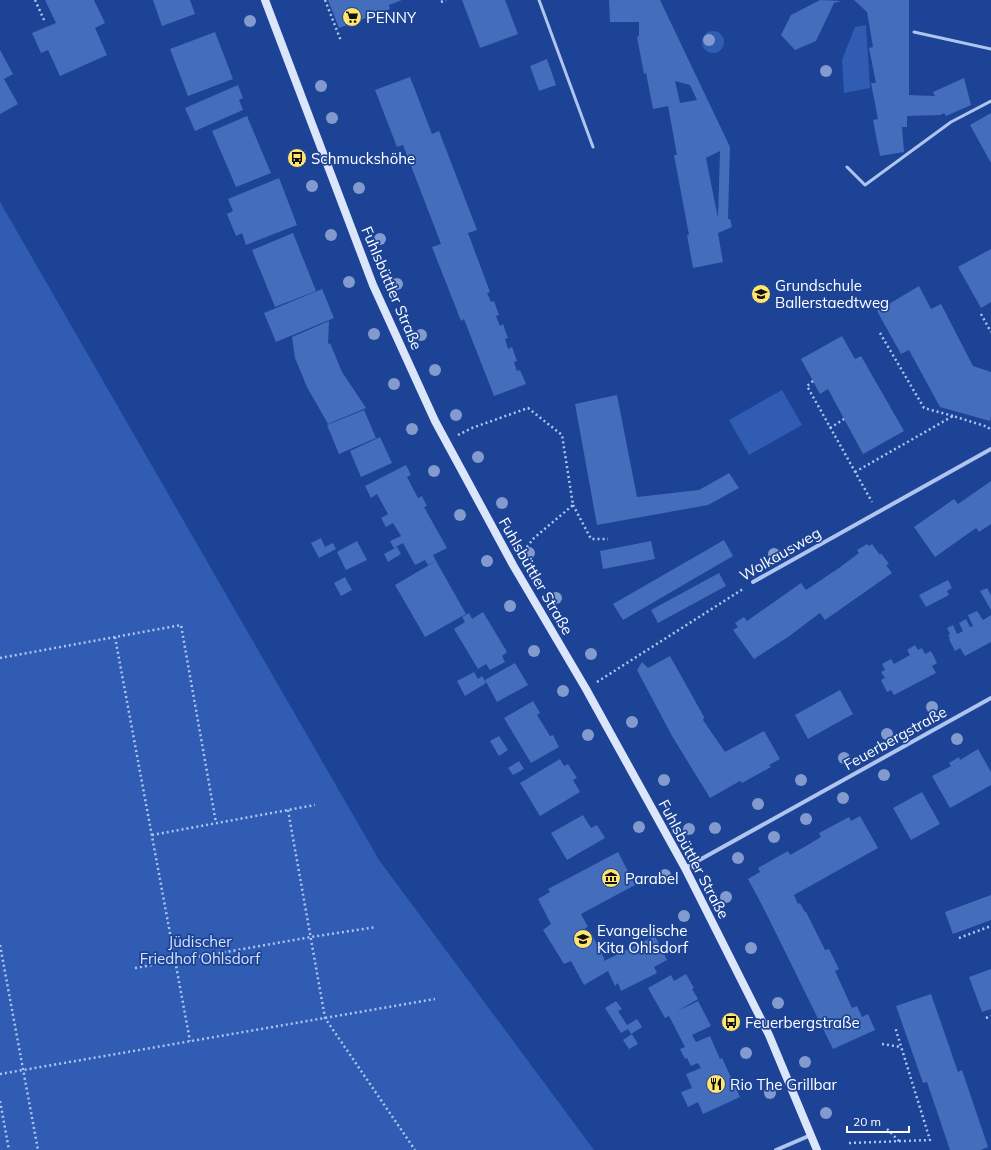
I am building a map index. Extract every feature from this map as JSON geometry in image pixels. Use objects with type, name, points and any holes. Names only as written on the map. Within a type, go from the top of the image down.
[{"type":"main road","name":"Fuhlsbüttler Straße","points":[[265,0],[373,285],[435,421],[513,565],[586,689],[685,868],[768,1035],[817,1150]]},
{"type":"street","name":"Wolkausweg","points":[[753,582],[991,450]]},
{"type":"street","name":"Feuerbergstraße","points":[[685,868],[991,698]]},
{"type":"street","points":[[776,1150],[811,1135]]},
{"type":"lane","points":[[539,0],[594,147]]},
{"type":"lane","points":[[914,32],[991,49]]},
{"type":"lane","points":[[847,167],[865,185],[951,122],[991,101]]},
{"type":"path","points":[[35,0],[45,22]]},
{"type":"path","points":[[325,0],[341,41]]},
{"type":"path","points":[[441,2],[446,0]]},
{"type":"path","points":[[982,314],[991,332]]},
{"type":"path","points":[[880,333],[924,408],[988,427],[991,431]]},
{"type":"path","points":[[813,381],[807,386],[878,512]]},
{"type":"path","points":[[446,443],[472,428],[528,408],[562,435],[573,505],[591,539],[608,539]]},
{"type":"path","points":[[855,472],[953,416]]},
{"type":"path","points":[[830,428],[844,419]]},
{"type":"path","points":[[513,565],[534,538],[573,505]]},
{"type":"path","name":"Wolkausweg","points":[[586,689],[753,582]]},
{"type":"path","points":[[0,658],[181,625],[216,823]]},
{"type":"path","points":[[115,637],[190,1041]]},
{"type":"path","points":[[152,835],[315,805]]},
{"type":"path","points":[[288,810],[325,1018],[414,1150]]},
{"type":"path","points":[[959,938],[991,926]]},
{"type":"path","points":[[135,968],[376,927]]},
{"type":"path","points":[[0,945],[38,1150]]},
{"type":"path","points":[[0,1074],[435,999]]},
{"type":"path","points":[[986,1018],[991,1016]]},
{"type":"path","points":[[849,1143],[930,1140],[895,1027]]},
{"type":"path","points":[[882,1044],[901,1047]]},
{"type":"path","points":[[0,1100],[9,1150]]},
{"type":"path","points":[[887,1129],[899,1141]]},
{"type":"green space","points":[[866,25],[870,88],[844,93],[842,60],[855,27]]},
{"type":"green space","points":[[713,31],[721,34],[724,42],[721,50],[713,53],[705,50],[702,42],[705,34]]},
{"type":"green space","name":"Jüdischer Friedhof Ohlsdorf","points":[[0,202],[379,860],[594,1150],[0,1150]]},
{"type":"green space","points":[[782,390],[802,425],[749,455],[729,420]]},
{"type":"building","points":[[45,0],[94,0],[105,23],[95,28],[107,55],[60,76],[48,50],[41,53],[32,33],[56,23]]},
{"type":"building","points":[[153,0],[190,0],[195,14],[162,26]]},
{"type":"building","name":"PENNY","points":[[328,0],[402,0],[389,5],[390,9],[339,28]]},
{"type":"building","points":[[462,0],[505,0],[518,34],[480,48]]},
{"type":"building","points":[[609,0],[660,0],[730,147],[728,219],[730,219],[732,227],[718,233],[723,262],[693,268],[687,235],[689,235],[674,155],[677,155],[668,106],[653,109],[637,37],[639,36],[639,22],[610,22]],"holes":[[[675,81],[690,85],[697,100],[680,103]],[[720,151],[718,218],[706,158]]]},
{"type":"building","points":[[820,0],[842,1],[834,3],[816,41],[795,50],[781,35],[791,15]]},
{"type":"building","points":[[854,0],[909,0],[909,95],[935,96],[933,92],[964,78],[971,105],[946,116],[944,113],[940,115],[907,116],[907,127],[902,127],[904,152],[880,156],[873,120],[878,119],[871,83],[876,83],[869,48],[873,47],[867,12]]},
{"type":"building","points":[[215,32],[233,79],[188,96],[170,49]]},
{"type":"building","points":[[0,50],[13,74],[4,79],[18,104],[0,114]]},
{"type":"building","points":[[547,59],[556,85],[539,91],[530,66]]},
{"type":"building","points":[[410,77],[432,134],[439,131],[477,230],[468,233],[490,292],[487,293],[491,302],[494,301],[499,315],[496,316],[500,326],[503,324],[508,338],[505,339],[508,349],[512,347],[517,361],[514,362],[517,371],[520,370],[526,384],[494,396],[464,319],[461,321],[432,247],[441,244],[403,145],[397,147],[375,90]]},
{"type":"building","points":[[238,85],[243,98],[239,100],[243,110],[195,131],[185,108]]},
{"type":"building","points":[[991,113],[991,163],[970,125]]},
{"type":"building","points":[[247,116],[271,173],[236,187],[212,131]]},
{"type":"building","points":[[279,178],[297,225],[246,245],[242,233],[236,236],[227,214],[233,211],[228,199]]},
{"type":"building","points":[[293,233],[316,291],[275,307],[252,250]]},
{"type":"building","points":[[991,249],[991,302],[981,308],[958,267]]},
{"type":"building","points":[[919,286],[931,309],[941,304],[973,366],[991,372],[990,421],[940,407],[909,350],[901,354],[877,311]]},
{"type":"building","points":[[322,289],[334,318],[276,342],[264,313]]},
{"type":"building","points":[[329,321],[328,344],[330,343],[342,372],[366,408],[328,424],[307,387],[295,358],[292,337]]},
{"type":"building","points":[[842,336],[855,359],[861,356],[904,431],[863,454],[828,389],[820,394],[801,359]]},
{"type":"building","points":[[617,395],[637,497],[699,490],[729,473],[739,488],[708,505],[597,525],[575,404]]},
{"type":"building","points":[[364,410],[376,438],[339,454],[327,425]]},
{"type":"building","points":[[380,437],[392,463],[361,477],[350,451]]},
{"type":"building","points":[[406,465],[411,475],[407,477],[418,498],[422,496],[427,506],[424,507],[447,548],[433,555],[436,561],[428,565],[425,560],[415,565],[403,543],[394,548],[390,541],[401,536],[393,523],[386,527],[381,518],[388,514],[377,494],[371,498],[365,486]]},
{"type":"building","points":[[991,481],[991,524],[979,532],[976,528],[935,557],[914,527],[954,499],[958,504]]},
{"type":"building","points":[[321,538],[325,547],[333,543],[336,549],[319,558],[311,543]]},
{"type":"building","points":[[724,540],[733,556],[623,620],[613,604]]},
{"type":"building","points":[[357,541],[367,560],[346,570],[337,552]]},
{"type":"building","points":[[651,541],[655,559],[603,569],[600,551]]},
{"type":"building","points":[[867,544],[869,546],[872,544],[880,555],[881,553],[889,564],[886,565],[892,573],[825,620],[820,613],[788,637],[754,659],[733,630],[738,627],[735,623],[744,617],[747,621],[801,583],[806,590],[859,553],[857,550]]},
{"type":"building","points":[[397,547],[401,554],[388,562],[384,554]]},
{"type":"building","points":[[436,561],[466,614],[425,637],[395,585]]},
{"type":"building","points":[[719,573],[726,586],[658,623],[651,610]]},
{"type":"building","points":[[345,577],[352,590],[341,596],[334,583]]},
{"type":"building","points":[[948,580],[952,588],[947,591],[949,595],[926,607],[919,595]]},
{"type":"building","points":[[987,588],[991,595],[991,610],[980,591]]},
{"type":"building","points":[[977,611],[983,620],[991,615],[991,642],[965,656],[960,648],[955,651],[949,639],[950,638],[948,635],[950,634],[947,628],[953,625],[957,634],[963,631],[959,623],[966,619],[970,627],[973,626],[968,615]]},
{"type":"building","points":[[483,612],[507,652],[502,656],[505,662],[490,670],[486,664],[478,669],[454,629],[465,622],[462,617],[469,613],[472,619]]},
{"type":"building","points":[[915,645],[918,650],[922,648],[925,654],[931,651],[937,663],[932,666],[936,673],[894,695],[891,690],[887,692],[881,680],[885,678],[881,672],[885,670],[882,664],[891,659],[894,664],[910,655],[907,650]]},
{"type":"building","points":[[670,656],[704,717],[703,720],[725,752],[764,731],[780,759],[769,765],[771,767],[742,783],[740,781],[710,798],[672,736],[637,670],[642,662],[648,668]]},
{"type":"building","points":[[515,663],[528,685],[497,702],[485,680]]},
{"type":"building","points":[[474,672],[478,679],[482,676],[486,683],[465,696],[457,681]]},
{"type":"building","points":[[840,690],[853,714],[808,739],[795,715]]},
{"type":"building","points":[[533,701],[540,713],[537,715],[550,736],[553,735],[559,747],[531,763],[504,718]]},
{"type":"building","points":[[499,736],[508,750],[499,756],[490,741]]},
{"type":"building","points":[[978,749],[991,772],[991,785],[950,808],[932,776],[951,766],[949,763],[959,757],[960,760]]},
{"type":"building","points":[[560,759],[564,766],[568,764],[577,778],[573,780],[580,792],[540,816],[520,783]]},
{"type":"building","points":[[519,761],[524,769],[513,775],[508,768]]},
{"type":"building","points":[[922,792],[940,824],[911,840],[893,808]]},
{"type":"building","points":[[583,815],[591,828],[597,825],[605,838],[567,860],[551,833]]},
{"type":"building","points":[[860,816],[878,848],[794,895],[798,904],[800,903],[806,912],[825,950],[829,949],[839,969],[835,971],[852,1008],[857,1006],[862,1017],[868,1014],[875,1030],[833,1049],[748,879],[760,872],[758,868],[788,851],[790,855],[821,837],[819,833],[849,817],[851,821]]},
{"type":"building","points":[[618,852],[635,885],[581,914],[588,927],[585,928],[589,936],[592,935],[604,958],[604,961],[655,936],[667,960],[654,967],[657,973],[621,991],[618,983],[615,986],[608,971],[584,985],[571,961],[564,964],[543,930],[551,924],[538,899],[550,892],[548,889]]},
{"type":"building","points":[[991,895],[991,920],[953,934],[945,912]]},
{"type":"building","points":[[991,969],[991,1009],[982,1012],[969,977]]},
{"type":"building","points":[[686,974],[698,999],[676,1012],[698,1001],[711,1026],[692,1035],[696,1042],[710,1036],[740,1097],[703,1114],[698,1102],[688,1107],[681,1092],[692,1088],[686,1074],[701,1068],[698,1063],[691,1066],[687,1058],[685,1059],[680,1049],[685,1047],[669,1016],[665,1018],[648,988],[671,975],[674,981]]},
{"type":"building","points":[[931,994],[958,1072],[962,1070],[988,1147],[981,1150],[950,1150],[927,1082],[923,1083],[896,1006]]},
{"type":"building","points":[[616,1001],[622,1009],[618,1011],[627,1025],[637,1019],[642,1027],[631,1034],[628,1029],[621,1033],[605,1008]]},
{"type":"building","points":[[632,1034],[638,1044],[629,1049],[623,1040]]},
{"type":"place","name":"PENNY","points":[[352,17]]},
{"type":"place","name":"Schmuckshöhe","points":[[297,158]]},
{"type":"place","name":"Grundschule Ballerstaedtweg","points":[[761,294]]},
{"type":"place","name":"Parabel","points":[[611,878]]},
{"type":"place","name":"Evangelische Kita Ohlsdorf","points":[[583,939]]},
{"type":"place","name":"Feuerbergstraße","points":[[731,1022]]},
{"type":"place","name":"Rio The Grillbar","points":[[716,1084]]}]
